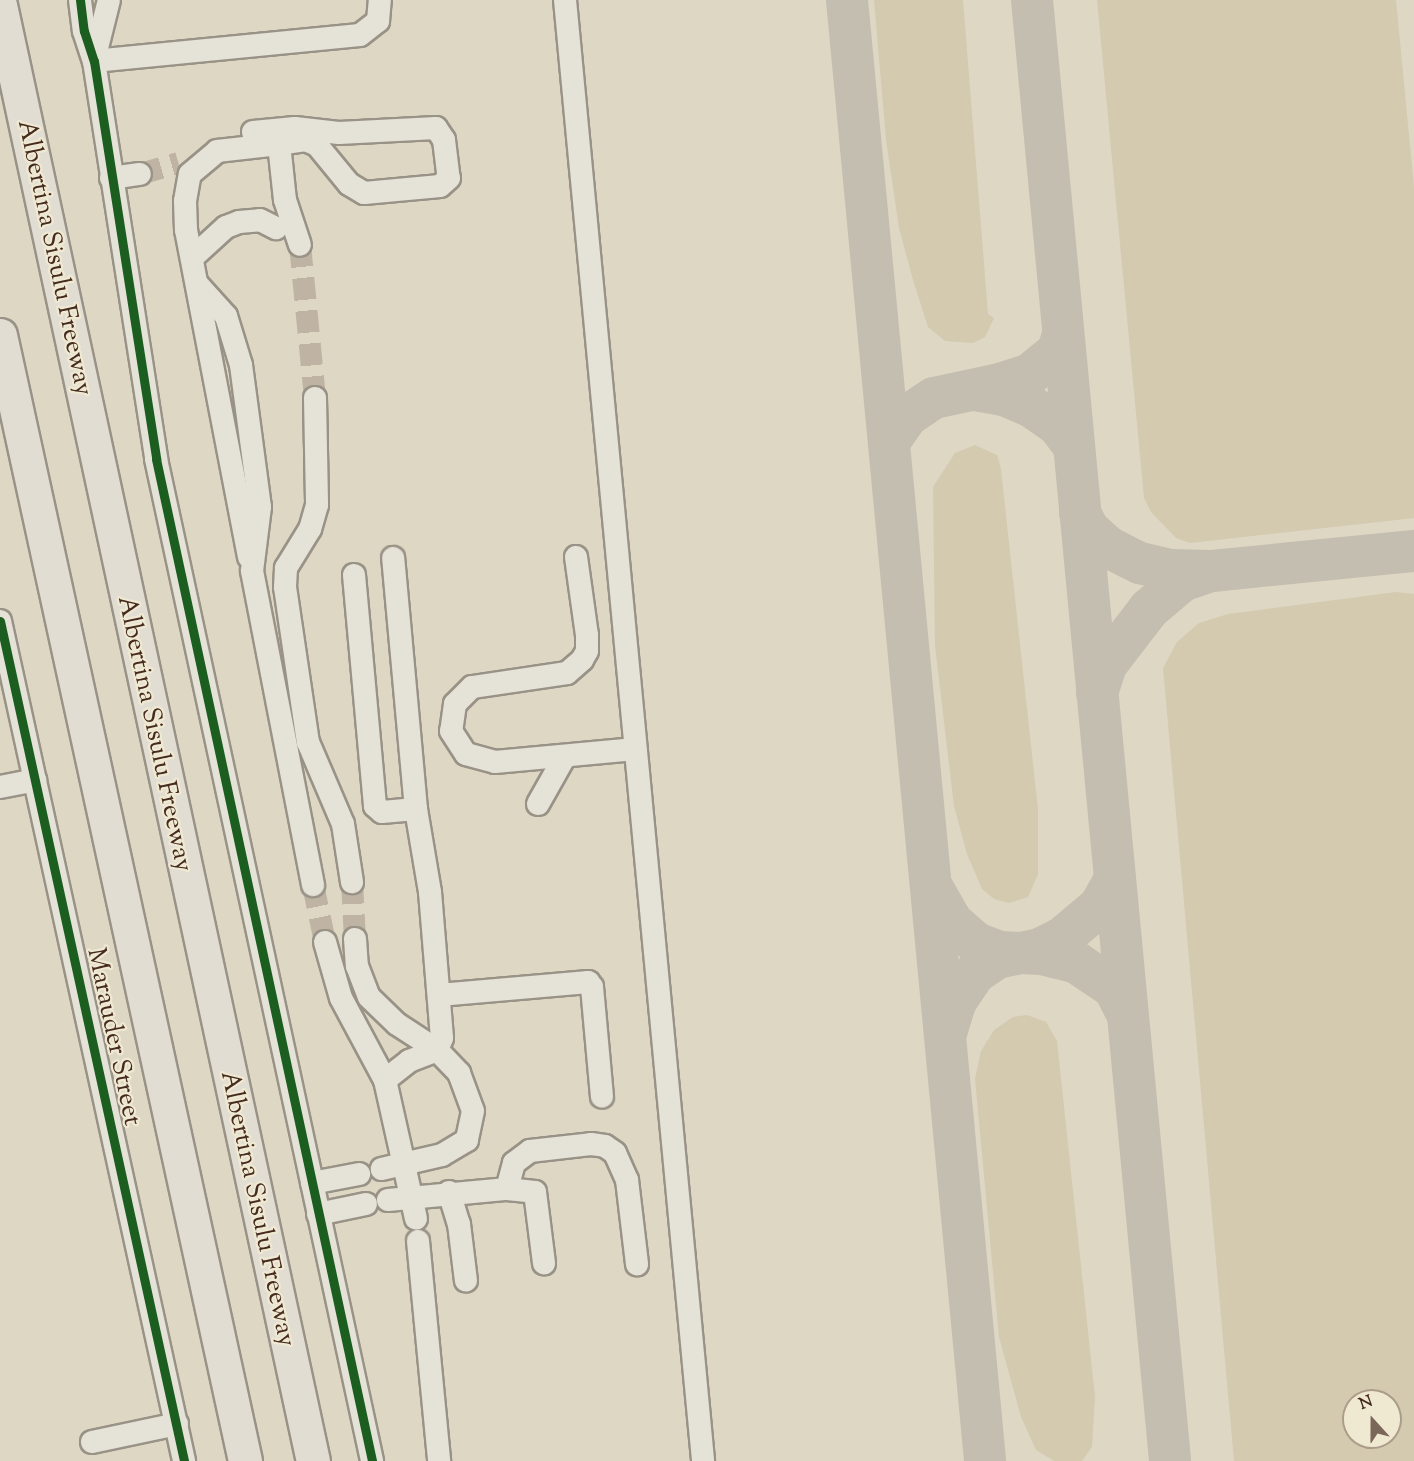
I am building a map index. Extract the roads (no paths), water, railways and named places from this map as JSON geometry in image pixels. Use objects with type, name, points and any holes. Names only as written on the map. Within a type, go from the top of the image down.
[{"type":"highway","points":[[18,0],[40,183]]},
{"type":"highway","name":"Albertina Sisulu Freeway","points":[[0,5],[40,183],[122,585],[313,1461]]},
{"type":"highway","points":[[0,335],[245,1461]]},
{"type":"street","points":[[80,0],[84,31],[94,61],[156,459],[372,1461]]},
{"type":"street","points":[[94,61],[109,0]]},
{"type":"street","points":[[94,61],[360,35],[378,21],[380,0]]},
{"type":"street","points":[[565,0],[703,1461]]},
{"type":"street","points":[[178,163],[213,138],[278,137],[436,128],[444,140],[449,178],[440,186],[364,193],[349,184],[327,155],[306,140],[278,137],[217,151],[190,174],[184,212],[313,885]]},
{"type":"street","points":[[327,155],[339,133]]},
{"type":"street","points":[[278,137],[285,200],[300,245]]},
{"type":"street","points":[[111,178],[140,174]]},
{"type":"street","points":[[192,258],[226,227],[239,222],[260,220],[276,228]]},
{"type":"street","points":[[197,284],[226,316],[241,365],[260,507],[252,571]]},
{"type":"street","points":[[315,398],[317,505],[310,529],[286,568],[285,587],[308,742],[338,809],[352,882]]},
{"type":"street","points":[[576,557],[587,635],[587,651],[582,660],[567,673],[472,687],[462,693],[450,718],[456,742],[480,760],[565,756],[635,749]]},
{"type":"street","points":[[385,1080],[409,1061],[437,1050],[442,1038],[430,892],[416,809],[393,558]]},
{"type":"street","points":[[354,575],[375,806],[382,812],[416,809]]},
{"type":"street","name":"Marauder Street","points":[[0,621],[184,1461]]},
{"type":"street","points":[[538,804],[565,756]]},
{"type":"street","points":[[0,788],[35,780]]},
{"type":"street","points":[[308,858],[347,854]]},
{"type":"street","points":[[355,939],[357,966],[369,997],[397,1024],[437,1050],[459,1073],[468,1091],[474,1112],[472,1130],[467,1140],[442,1155],[382,1169]]},
{"type":"street","points":[[325,942],[341,998],[385,1080],[406,1164],[417,1230],[439,1461]]},
{"type":"street","points":[[439,995],[588,982],[592,987],[602,1097]]},
{"type":"street","points":[[507,1189],[513,1163],[530,1151],[591,1144],[605,1146],[615,1153],[627,1180],[637,1264]]},
{"type":"street","points":[[312,1184],[360,1173]]},
{"type":"street","points":[[318,1214],[412,1195],[507,1189],[535,1192],[544,1263]]},
{"type":"street","points":[[449,1192],[459,1224],[466,1281]]},
{"type":"street","points":[[92,1442],[177,1424]]},
{"type":"tunnel","points":[[140,174],[178,163]]},
{"type":"tunnel","points":[[300,245],[315,398]]},
{"type":"tunnel","points":[[352,882],[355,939]]},
{"type":"tunnel","points":[[313,885],[325,942]]}]
